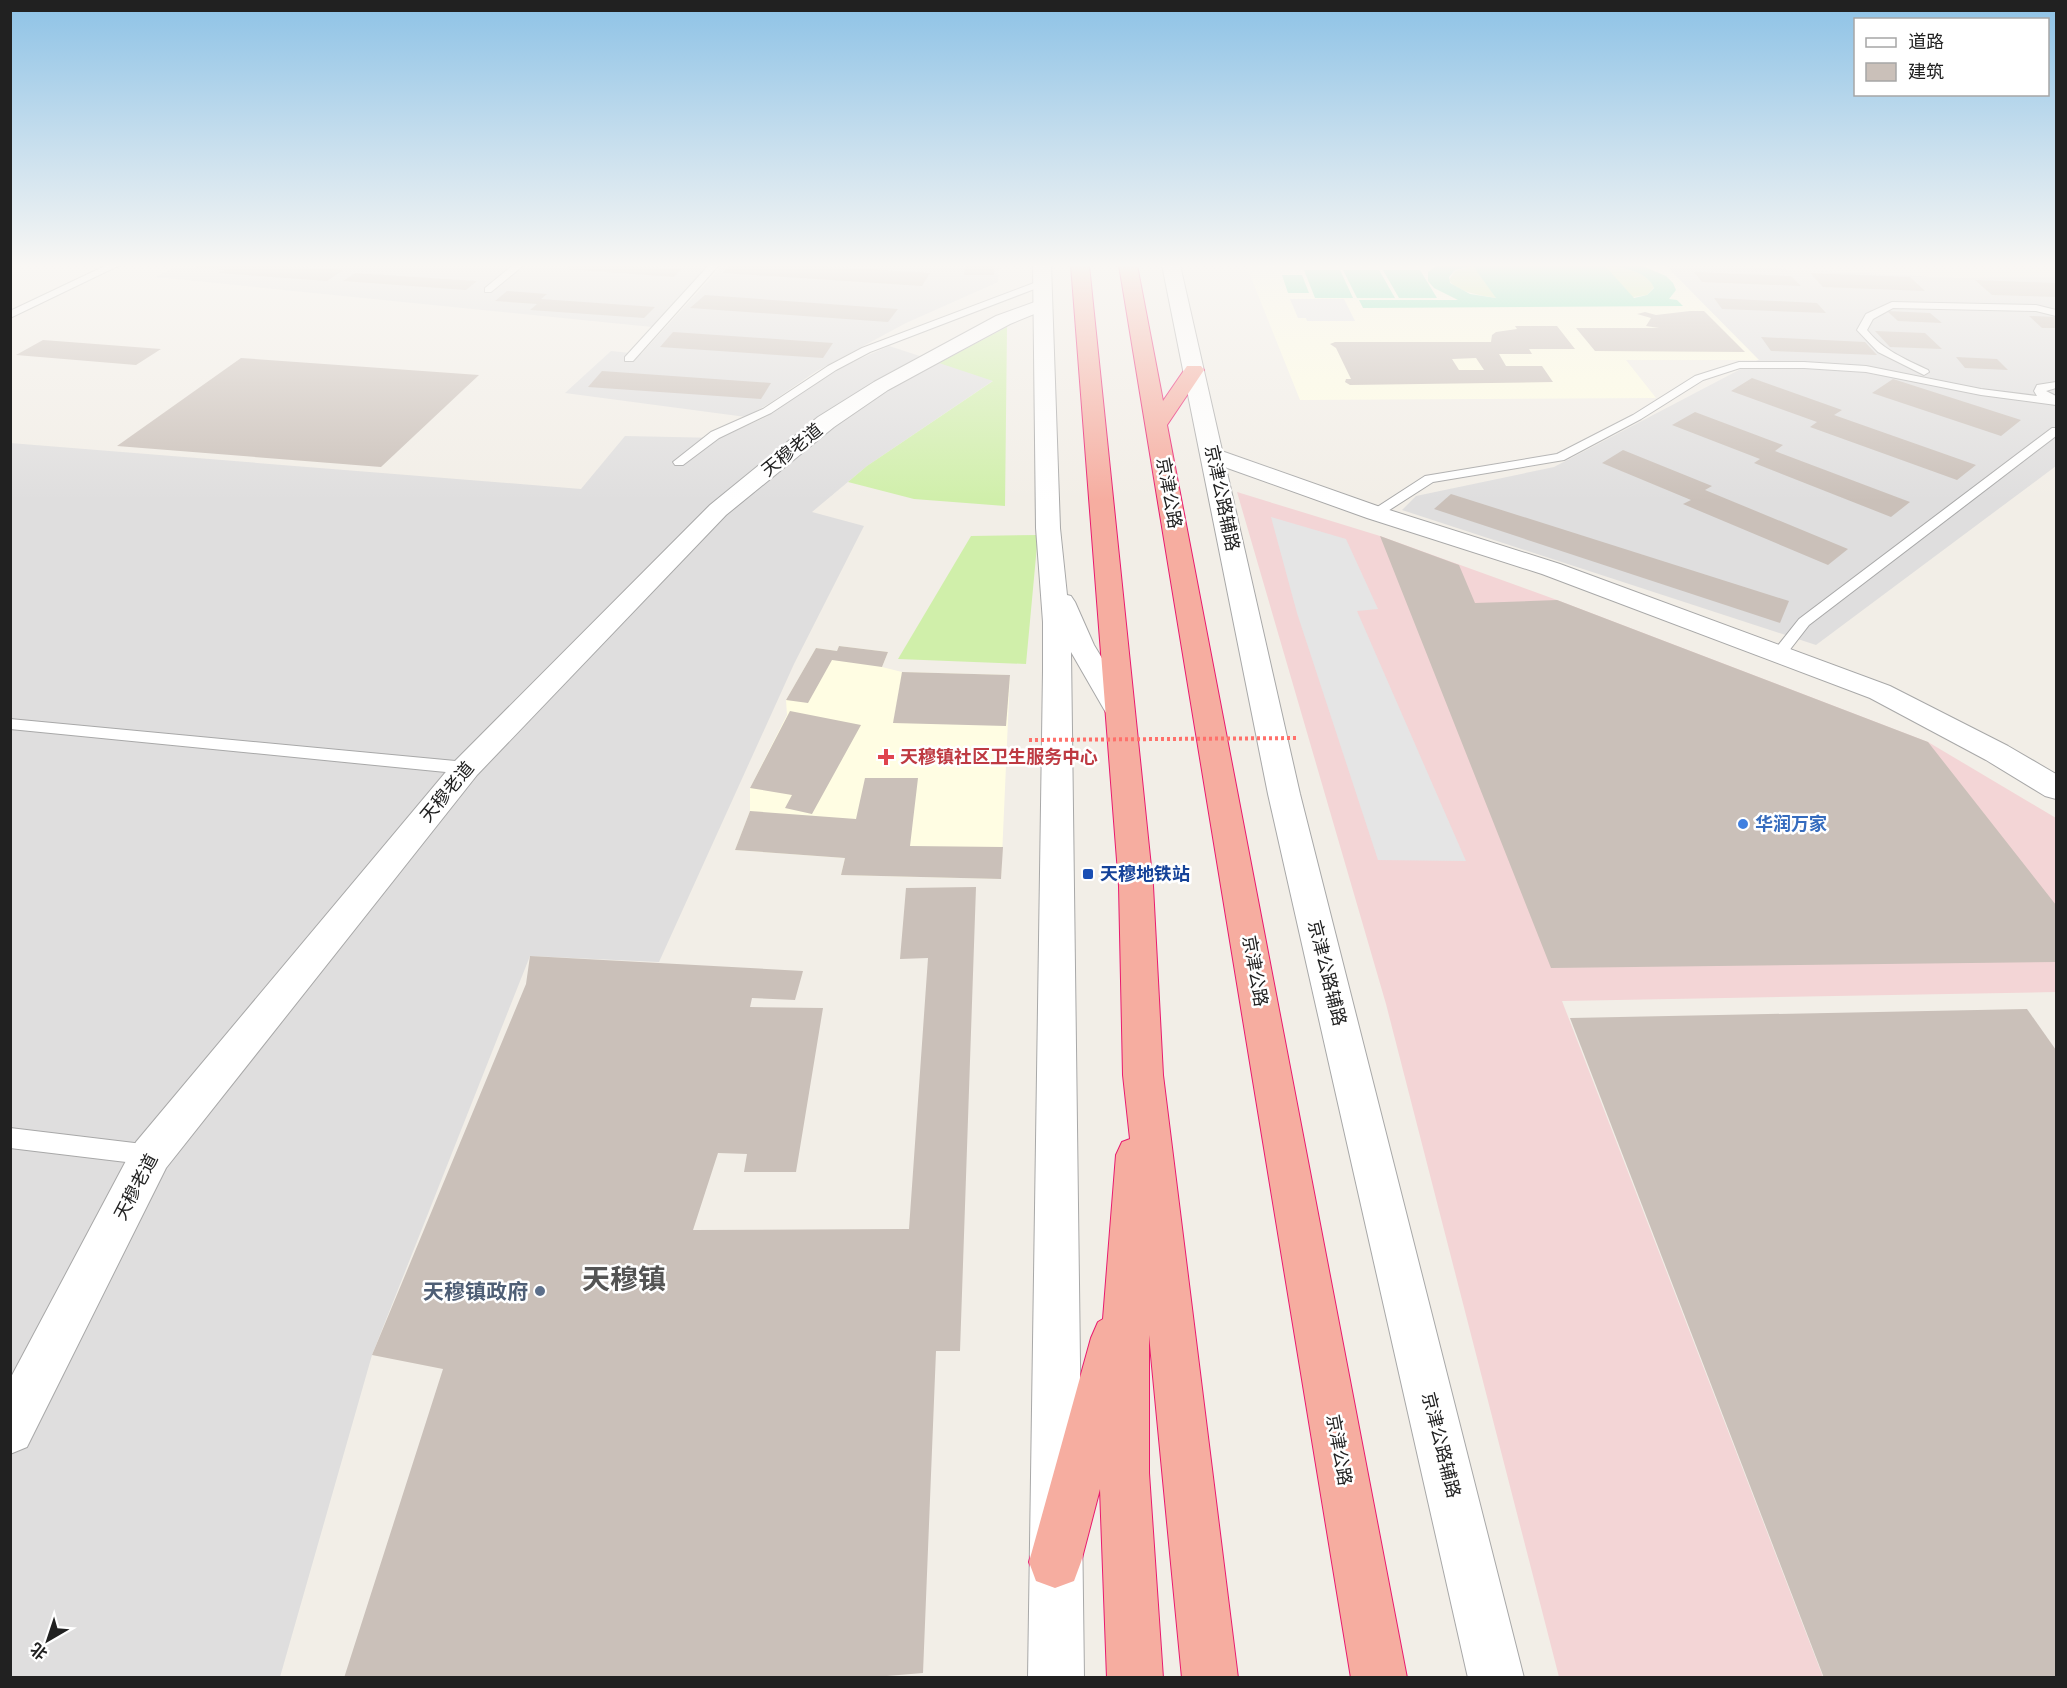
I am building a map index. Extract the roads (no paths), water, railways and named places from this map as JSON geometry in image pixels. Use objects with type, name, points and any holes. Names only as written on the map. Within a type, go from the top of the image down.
[{"type":"highway","points":[[1087,344],[1136,886],[1143,1075],[1210,1677]]},
{"type":"highway","name":"京津公路","points":[[1142,344],[1379,1677]]},
{"type":"highway","points":[[1157,424],[1194,370]]},
{"type":"highway","points":[[1135,1677],[1124,1473],[1126,1290],[1143,1075]]},
{"type":"highway","points":[[1055,1562],[1126,1290]]},
{"type":"street","name":"天穆老道","points":[[10,1430],[151,1155],[466,768],[718,510],[826,422],[881,386],[959,344]]},
{"type":"street","points":[[1044,344],[1051,566],[1056,622],[1058,784],[1056,1677]]},
{"type":"street","name":"京津公路辅路","points":[[1188,344],[1282,783],[1496,1677]]},
{"type":"street","points":[[1213,455],[1375,513],[1551,569],[1880,692],[1997,753],[2056,788]]},
{"type":"street","points":[[1051,566],[1063,606],[1080,645],[1119,711]]},
{"type":"lane","points":[[629,359],[643,344]]},
{"type":"lane","points":[[679,462],[715,435],[766,411],[832,368],[883,344]]},
{"type":"lane","points":[[1873,344],[1893,358],[1924,372],[2007,389],[2040,391]]},
{"type":"lane","points":[[1375,513],[1429,480],[1560,457],[1637,417],[1699,378],[1739,365],[1804,365],[1866,369],[1981,392],[2056,401]]},
{"type":"lane","points":[[2040,391],[2041,387],[2056,385]]},
{"type":"lane","points":[[2040,391],[2043,396],[2056,401]]},
{"type":"lane","points":[[1779,653],[1804,622],[1923,534],[2056,430]]},
{"type":"lane","points":[[10,724],[466,768]]},
{"type":"lane","points":[[10,1138],[151,1155]]},
{"type":"place","name":"天穆镇社区卫生服务中心","points":[[886,757]]},
{"type":"place","name":"华润万家","points":[[1743,824]]},
{"type":"place","name":"天穆地铁站","points":[[1088,874]]},
{"type":"place","name":"天穆镇政府","points":[[540,1291]]},
{"type":"district","name":"天穆镇","points":[[624,1279]]}]
